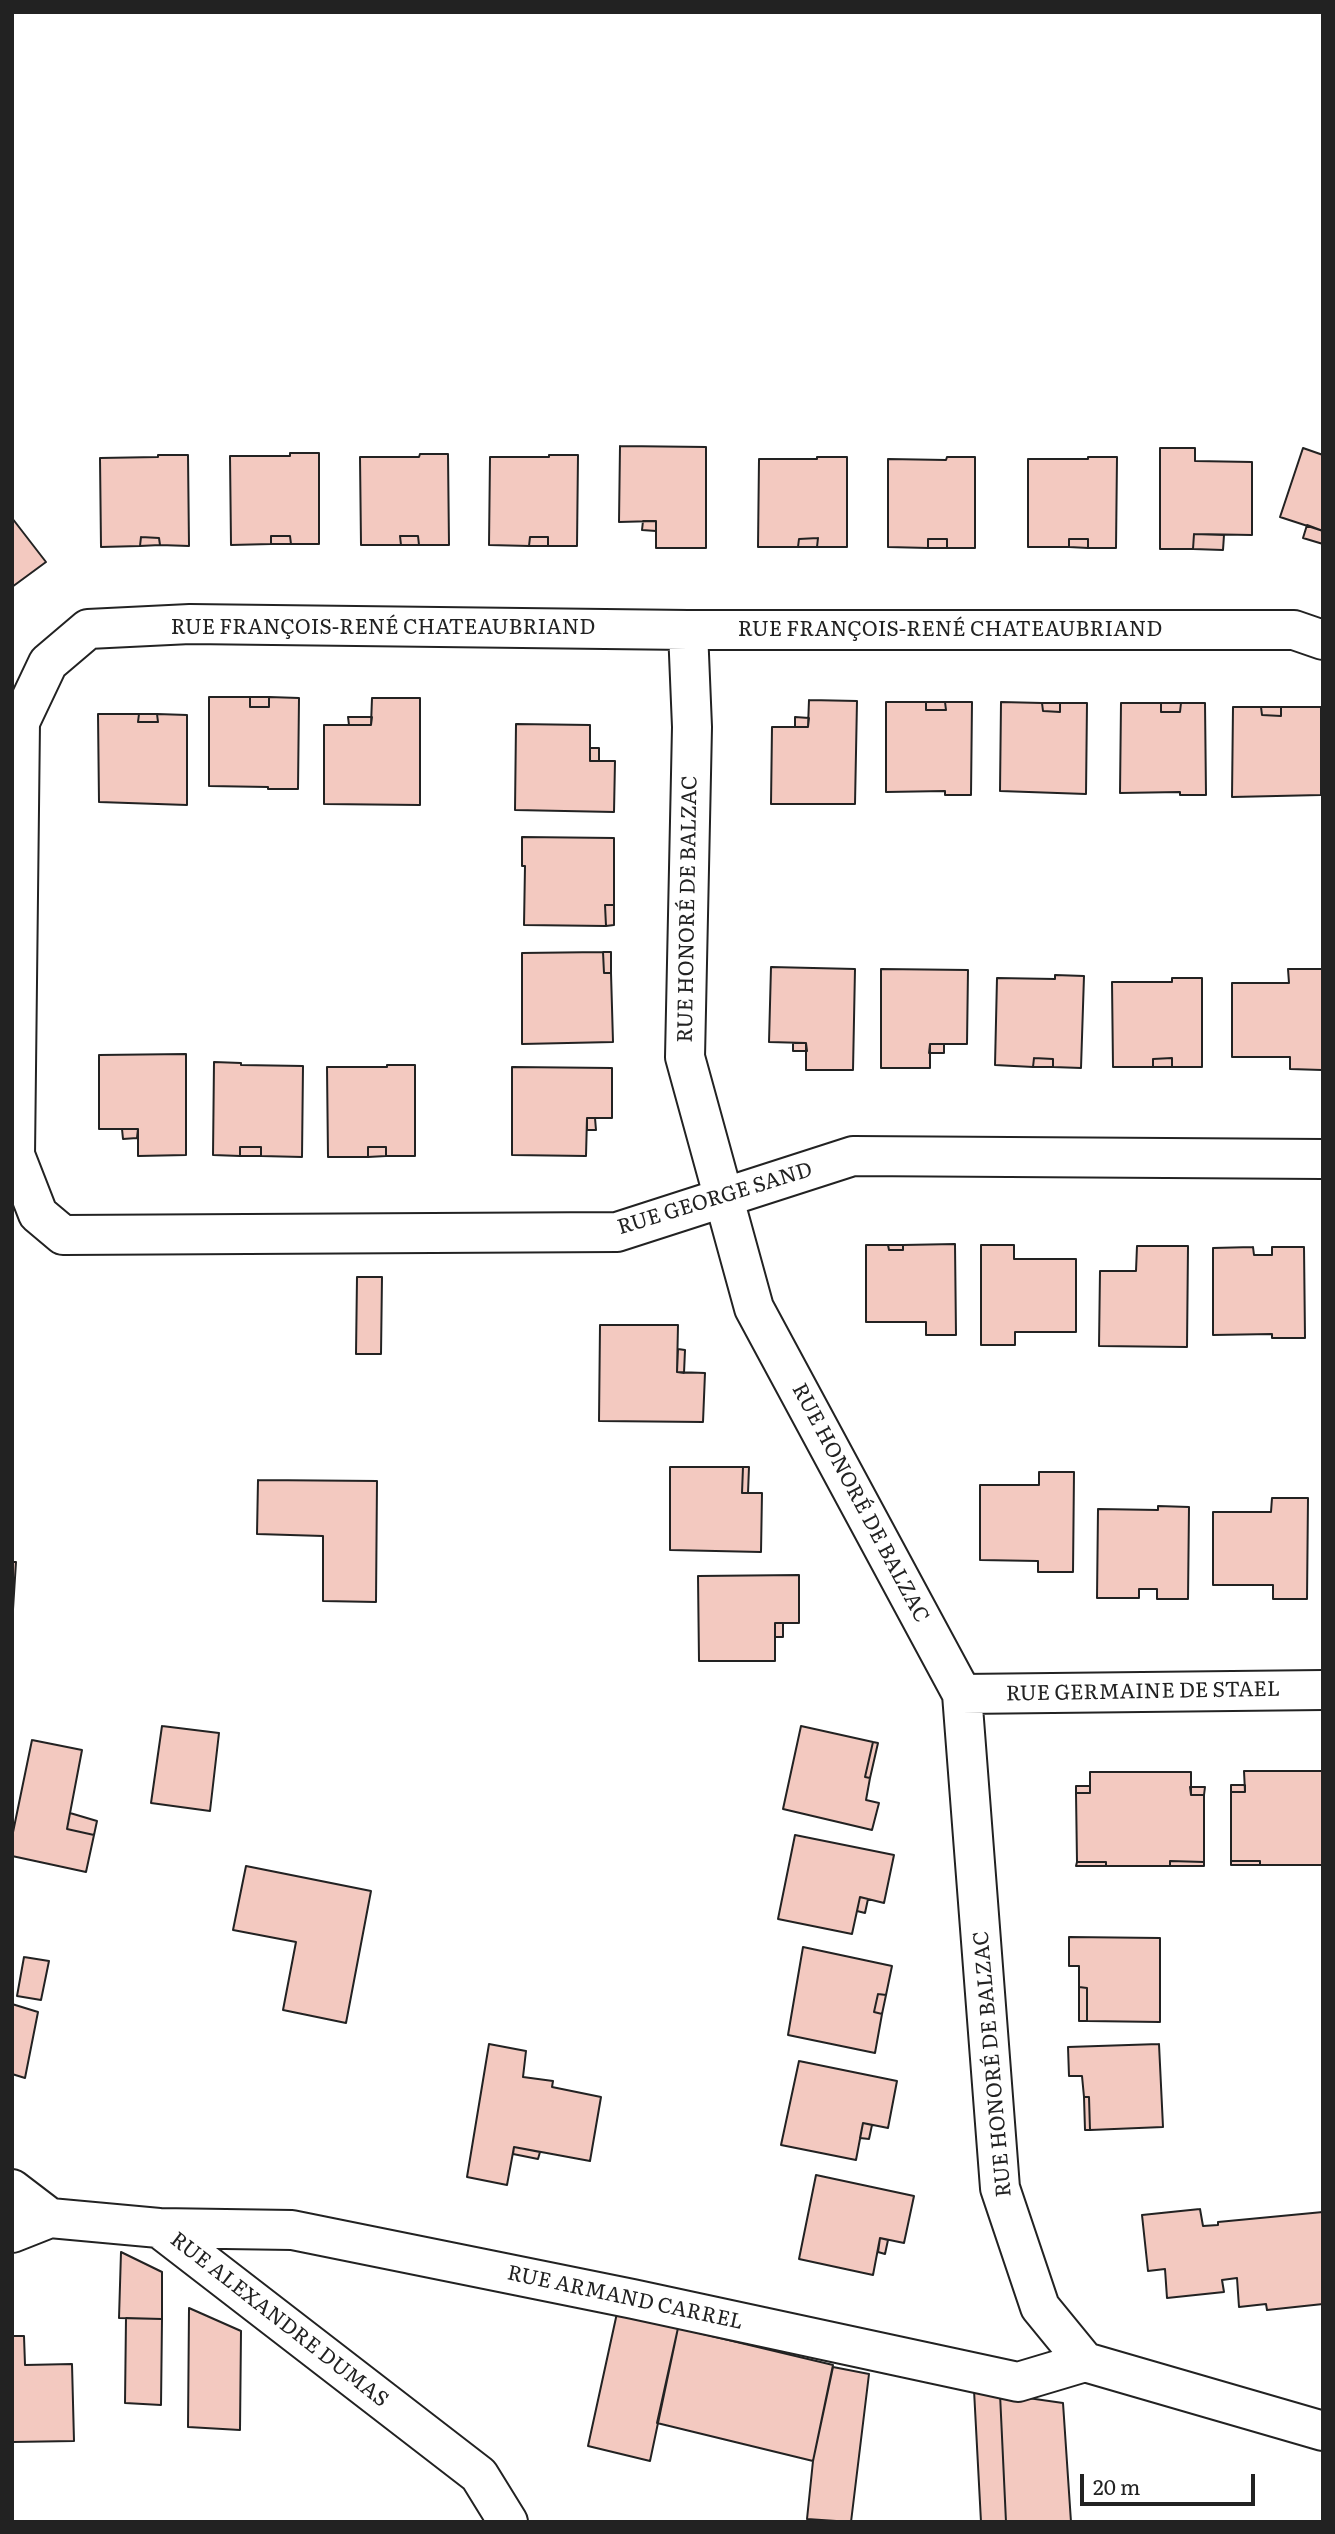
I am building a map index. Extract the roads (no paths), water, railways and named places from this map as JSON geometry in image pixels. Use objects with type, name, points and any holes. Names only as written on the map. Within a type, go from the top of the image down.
[{"type":"street","name":"RUE FRANÇOIS-RENÉ CHATEAUBRIAND","points":[[63,1236],[38,1214],[15,1155],[20,722],[48,663],[88,629],[190,624],[688,631],[1294,630],[1323,640]]},
{"type":"street","name":"RUE HONORÉ DE BALZAC","points":[[688,631],[692,727],[685,1057],[754,1308],[962,1694],[1000,2188],[1040,2307],[1085,2362]]},
{"type":"street","name":"RUE GEORGE SAND","points":[[63,1236],[617,1232],[853,1156],[1323,1158]]},
{"type":"street","name":"RUE GERMAINE DE STAEL","points":[[962,1694],[1323,1690]]},
{"type":"street","points":[[12,2189],[50,2218]]},
{"type":"street","points":[[12,2233],[50,2218]]},
{"type":"street","name":"RUE ALEXANDRE DUMAS","points":[[50,2218],[159,2228],[479,2474],[508,2522]]},
{"type":"street","name":"RUE ARMAND CARREL","points":[[159,2228],[292,2230],[633,2299],[1018,2382],[1085,2362]]},
{"type":"street","points":[[1085,2362],[1323,2431]]}]
